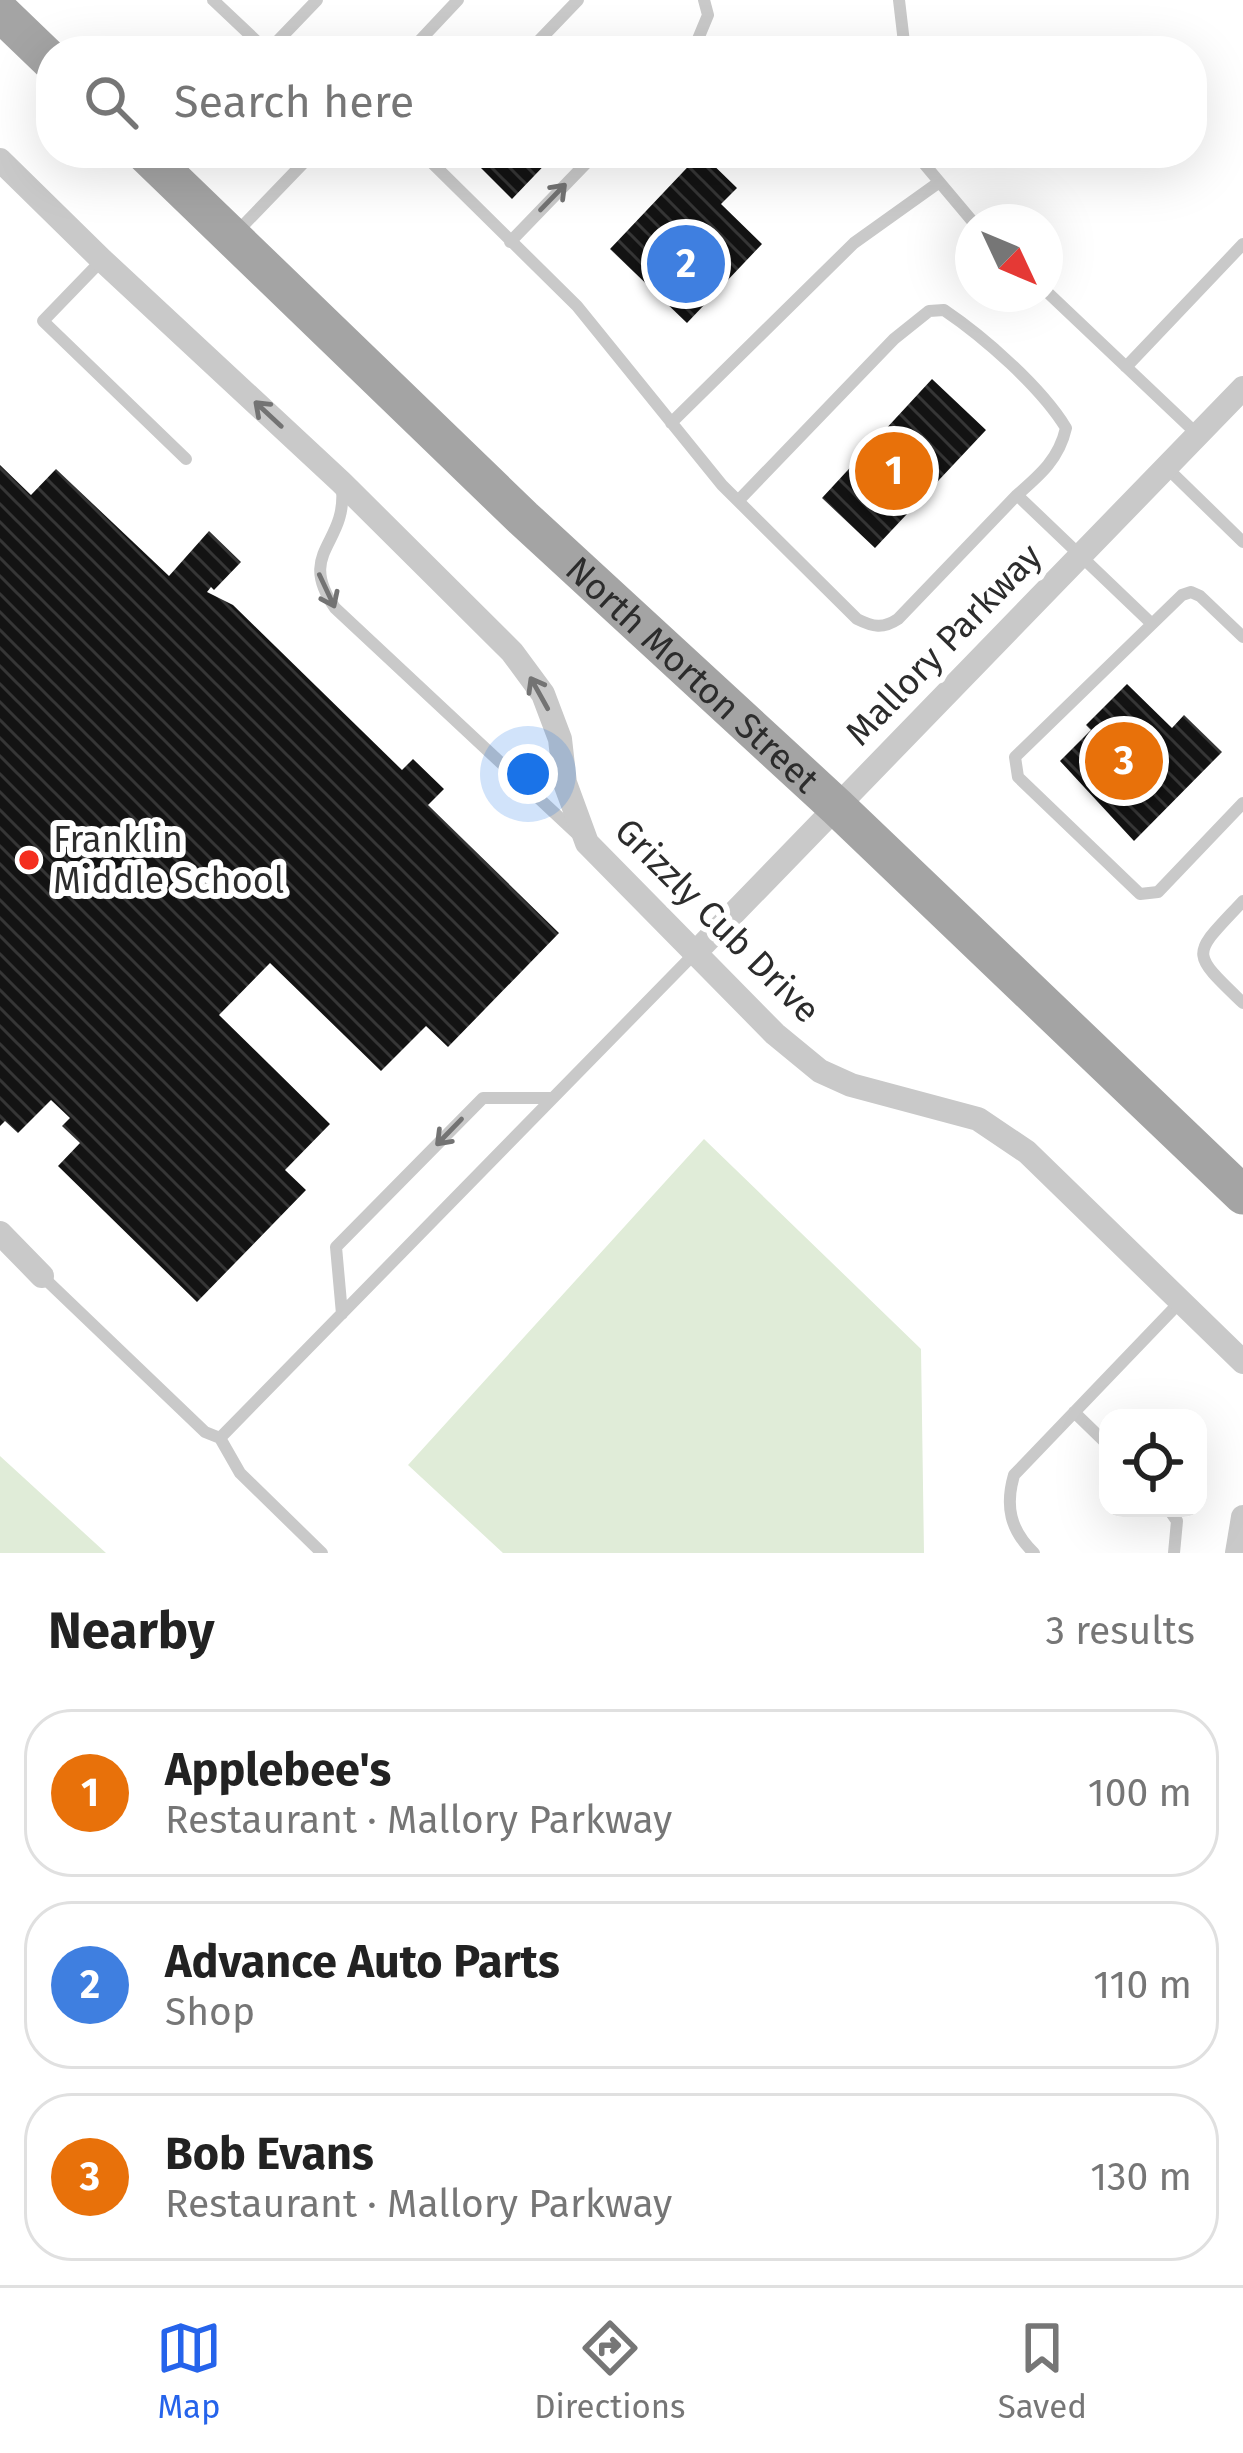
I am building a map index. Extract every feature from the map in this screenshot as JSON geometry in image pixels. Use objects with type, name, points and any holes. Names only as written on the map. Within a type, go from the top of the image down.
[{"type":"main road","points":[[0,12],[36,47]]},
{"type":"main road","name":"North Morton Street","points":[[161,168],[523,518],[837,807],[1243,1195]]},
{"type":"street","name":"Grizzly Cub Drive","points":[[0,160],[341,482],[512,652],[543,694],[560,739],[565,783],[587,843],[775,1034],[820,1071],[850,1084],[978,1119],[1027,1152],[1243,1362]]},
{"type":"street","name":"Mallory Parkway","points":[[697,952],[1243,388]]},
{"type":"street","points":[[0,1233],[42,1276]]},
{"type":"street","points":[[1237,1553],[1243,1517]]},
{"type":"lane","points":[[213,0],[251,36]]},
{"type":"lane","points":[[281,36],[316,0]]},
{"type":"lane","points":[[424,36],[458,0]]},
{"type":"lane","points":[[543,36],[578,0]]},
{"type":"lane","points":[[699,36],[708,15],[704,0]]},
{"type":"lane","points":[[899,0],[903,36]]},
{"type":"lane","points":[[232,237],[299,168]]},
{"type":"lane","points":[[439,168],[577,306],[738,501],[857,620],[888,626],[898,619],[1051,464],[1066,428],[976,334],[944,310],[928,311],[894,339],[738,501]]},
{"type":"lane","points":[[510,242],[582,168]]},
{"type":"lane","points":[[926,168],[957,204]]},
{"type":"lane","points":[[671,423],[854,243],[938,183]]},
{"type":"lane","points":[[1126,367],[1243,244]]},
{"type":"lane","points":[[101,260],[43,321],[186,459]]},
{"type":"lane","points":[[1063,307],[1198,434]]},
{"type":"lane","points":[[1166,467],[1243,542]]},
{"type":"lane","points":[[341,482],[340,520],[318,566],[327,598],[587,843]]},
{"type":"lane","points":[[1017,496],[1152,624]]},
{"type":"lane","points":[[1243,637],[1191,592],[1182,595],[1015,757],[1018,778],[1140,893],[1158,892],[1243,803]]},
{"type":"lane","points":[[1243,901],[1201,952],[1202,964],[1243,1003]]},
{"type":"lane","points":[[220,1438],[697,952]]},
{"type":"lane","points":[[342,1314],[336,1247],[483,1098],[552,1098]]},
{"type":"lane","points":[[42,1276],[205,1432],[220,1438],[241,1473],[322,1553]]},
{"type":"lane","points":[[1034,1553],[1017,1537],[1007,1499],[1014,1474],[1182,1300]]},
{"type":"lane","points":[[1074,1412],[1099,1436]]},
{"type":"lane","points":[[1174,1517],[1178,1544],[1174,1553]]},
{"type":"green space","points":[[704,1139],[921,1349],[924,1553],[503,1553],[408,1465]]},
{"type":"green space","points":[[0,1456],[106,1553],[0,1553]]},
{"type":"building","points":[[481,168],[542,168],[512,199]]},
{"type":"building","points":[[687,168],[716,168],[737,188],[721,204],[762,244],[687,323],[610,249]]},
{"type":"building","points":[[932,379],[986,430],[875,548],[822,498]]},
{"type":"building","points":[[0,465],[31,495],[56,469],[169,576],[209,531],[241,562],[207,592],[233,605],[402,770],[413,759],[444,789],[428,805],[559,933],[448,1047],[426,1026],[381,1071],[270,963],[219,1015],[330,1124],[285,1170],[306,1190],[197,1302],[58,1166],[80,1143],[62,1126],[70,1118],[51,1100],[18,1133],[5,1121],[0,1126]]},
{"type":"building","points":[[1127,684],[1172,728],[1184,715],[1222,752],[1134,841],[1060,761],[1091,730],[1086,725]]},
{"type":"place","name":"Advance Auto Parts","points":[[686,264]]},
{"type":"place","name":"Applebee's","points":[[894,471]]},
{"type":"place","name":"Bob Evans","points":[[1124,761]]},
{"type":"place","name":"Franklin Middle School","points":[[29,860]]}]
